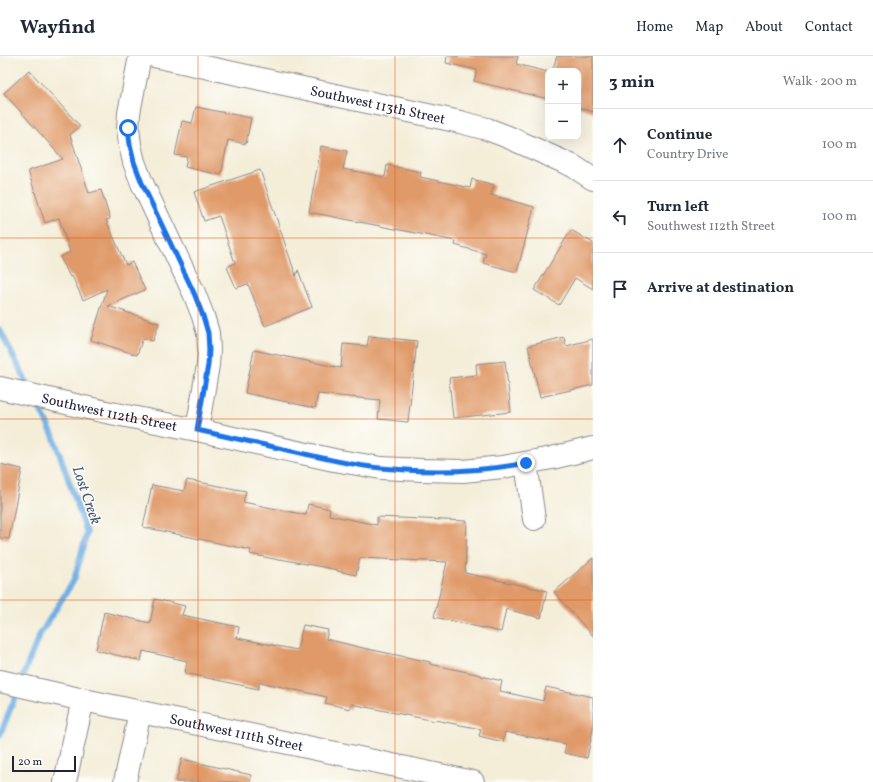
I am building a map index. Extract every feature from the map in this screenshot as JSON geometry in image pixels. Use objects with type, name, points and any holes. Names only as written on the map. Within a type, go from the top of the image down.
[{"type":"street","points":[[140,56],[129,113],[128,128],[134,162],[142,183],[194,293],[208,333],[208,365],[197,430]]},
{"type":"street","name":"Southwest 113th Street","points":[[154,56],[452,120],[487,129],[573,166],[593,179]]},
{"type":"street","name":"Southwest 112th Street","points":[[0,388],[334,460],[381,468],[463,471],[526,463],[593,448]]},
{"type":"street","points":[[526,463],[534,519]]},
{"type":"street","name":"Southwest 111th Street","points":[[0,681],[140,712],[395,774],[473,782]]},
{"type":"street","points":[[65,782],[81,699]]},
{"type":"street","points":[[126,782],[140,712]]},
{"type":"building","points":[[447,56],[518,56],[516,64],[545,71],[545,98],[474,81],[477,70],[446,63]]},
{"type":"building","points":[[557,56],[593,56],[593,112],[581,108],[581,68],[553,68]]},
{"type":"building","points":[[29,70],[80,126],[70,135],[89,193],[101,190],[110,219],[106,220],[126,265],[132,262],[145,290],[108,306],[159,323],[153,341],[143,338],[137,355],[91,340],[107,289],[83,300],[72,276],[70,277],[60,257],[70,252],[59,218],[45,223],[28,171],[63,159],[4,93]]},
{"type":"building","points":[[196,107],[251,118],[246,144],[228,140],[221,175],[185,167],[187,157],[175,155],[182,121],[192,123]]},
{"type":"building","points":[[321,146],[347,151],[343,169],[385,177],[387,165],[421,172],[420,177],[470,188],[472,179],[494,185],[491,195],[534,207],[517,272],[483,263],[486,254],[455,245],[456,241],[309,212]]},
{"type":"building","points":[[260,170],[296,276],[298,270],[312,307],[265,326],[248,284],[236,288],[227,267],[235,263],[219,216],[204,221],[194,192]]},
{"type":"building","points":[[571,230],[593,243],[593,289],[575,278],[559,305],[534,290]]},
{"type":"building","points":[[369,336],[417,341],[408,422],[378,419],[380,400],[318,394],[315,408],[245,393],[254,350],[341,368],[343,344],[367,346]]},
{"type":"building","points":[[564,337],[566,346],[593,339],[593,385],[540,397],[528,346]]},
{"type":"building","points":[[505,361],[511,412],[453,418],[449,378],[477,375],[476,364]]},
{"type":"building","points":[[0,464],[22,469],[9,539],[0,538]]},
{"type":"building","points":[[187,480],[246,491],[243,502],[306,515],[308,504],[330,509],[329,515],[377,525],[377,517],[467,521],[465,573],[547,591],[541,618],[506,609],[501,632],[434,617],[447,562],[360,558],[356,575],[337,571],[338,570],[250,554],[251,550],[143,527],[152,485],[184,491]]},
{"type":"building","points":[[593,558],[593,636],[554,592]]},
{"type":"building","points":[[155,599],[185,606],[182,615],[239,627],[237,638],[297,650],[303,625],[328,630],[326,639],[430,662],[430,664],[502,681],[500,691],[543,701],[546,687],[593,697],[593,729],[587,758],[564,753],[566,744],[505,732],[503,742],[479,736],[481,729],[351,704],[350,709],[325,703],[327,697],[260,682],[258,689],[185,673],[187,661],[143,651],[141,661],[96,650],[104,612],[150,623]]},
{"type":"building","points":[[182,759],[251,775],[250,782],[176,782]]},
{"type":"waterway","name":"Lost Creek","points":[[0,330],[30,389]]},
{"type":"waterway","name":"Lost Creek","points":[[21,681],[39,636],[74,580],[87,533],[53,435],[36,401]]},
{"type":"waterway","name":"Lost Creek","points":[[0,735],[18,690]]},
{"type":"route","points":[[128,128],[134,162],[142,183],[194,293],[208,333],[208,365],[197,430],[334,460],[381,468],[463,471],[526,463]]}]
